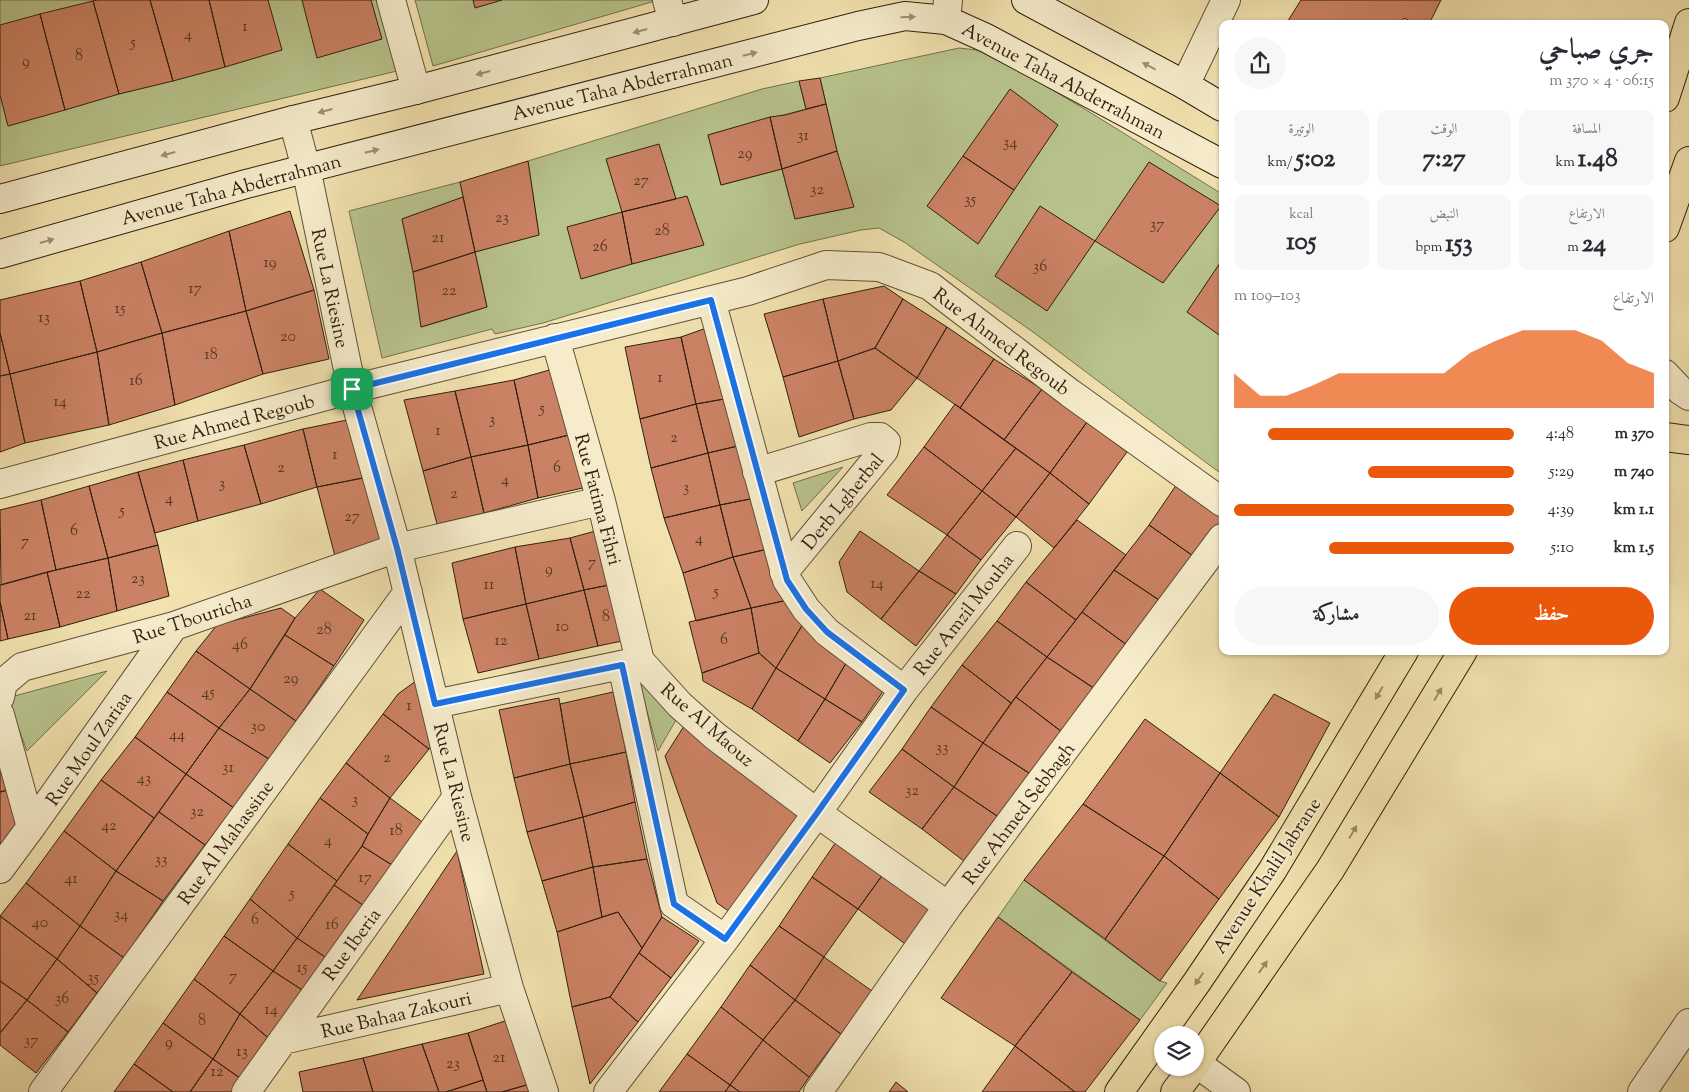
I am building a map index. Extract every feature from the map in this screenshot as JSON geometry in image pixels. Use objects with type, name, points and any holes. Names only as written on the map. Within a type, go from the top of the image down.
[{"type":"main road","points":[[1669,86],[1689,23]]},
{"type":"main road","points":[[1669,217],[1689,161]]},
{"type":"main road","points":[[1669,437],[1689,439]]},
{"type":"main road","name":"Avenue Khalil Jabrane","points":[[1119,1092],[1197,982],[1272,871],[1402,655]]},
{"type":"main road","points":[[1204,1052],[1330,870],[1461,655]]},
{"type":"main road","points":[[1175,1092],[1187,1076]]},
{"type":"street","points":[[391,0],[416,90]]},
{"type":"street","points":[[0,199],[293,120],[416,90],[670,11],[754,0]]},
{"type":"street","points":[[1026,0],[1219,105]]},
{"type":"street","points":[[1185,85],[1226,0]]},
{"type":"street","name":"Avenue Taha Abderrahman","points":[[0,254],[236,186],[858,26],[905,16],[947,10],[986,38],[1219,162]]},
{"type":"street","name":"Rue La Riesine","points":[[293,120],[306,168],[352,389],[397,548],[457,797],[509,988],[544,1092]]},
{"type":"street","name":"Rue Ahmed Regoub","points":[[0,484],[352,389],[748,291],[826,265],[879,267],[930,286],[1070,393],[1219,500]]},
{"type":"street","points":[[711,300],[756,472],[787,580],[806,609],[827,632],[904,690]]},
{"type":"street","name":"Rue Fatima Fihri","points":[[555,338],[601,500],[674,904],[725,939]]},
{"type":"street","points":[[1669,378],[1689,396]]},
{"type":"street","points":[[1669,425],[1689,439]]},
{"type":"street","name":"Derb Lgherbal","points":[[756,472],[871,437],[880,438],[886,442],[884,450],[784,572]]},
{"type":"street","name":"Rue Tbouricha","points":[[0,697],[3,683],[22,667],[174,626],[397,548],[601,500]]},
{"type":"street","name":"Rue Ahmed Sebbagh","points":[[818,1092],[948,906],[1219,542]]},
{"type":"street","name":"Rue Amzil Mouha","points":[[608,1092],[725,939],[904,690],[1017,546]]},
{"type":"street","name":"Rue Al Mahassine","points":[[43,1092],[408,592]]},
{"type":"street","name":"Rue Moul Zariaa","points":[[0,869],[174,626]]},
{"type":"street","points":[[435,704],[631,663]]},
{"type":"street","name":"Rue Al Maouz","points":[[631,663],[715,736],[817,813],[948,906]]},
{"type":"street","points":[[0,715],[31,827]]},
{"type":"street","name":"Rue Iberia","points":[[246,1092],[457,797]]},
{"type":"street","name":"Rue Bahaa Zakouri","points":[[283,1040],[509,988]]},
{"type":"street","points":[[1642,1092],[1689,1023]]},
{"type":"street","points":[[1204,1071],[1236,1092]]},
{"type":"green space","points":[[0,0],[377,0],[397,71],[0,166]]},
{"type":"green space","points":[[415,0],[655,0],[655,1],[433,66]]},
{"type":"green space","points":[[959,48],[977,50],[1003,61],[1219,192],[1219,472],[1033,332],[904,242],[879,228],[861,230],[800,244],[543,323],[495,334],[492,329],[382,358],[349,211],[460,182],[463,197],[402,219],[422,327],[487,307],[475,252],[539,234],[528,161],[762,89],[799,81],[806,109],[708,135],[721,185],[782,169],[795,219],[853,207],[837,151],[820,78]]},
{"type":"green space","points":[[843,467],[802,511],[793,483]]},
{"type":"green space","points":[[107,671],[27,751],[7,698]]},
{"type":"green space","points":[[637,675],[676,720],[658,751]]},
{"type":"green space","points":[[1024,880],[1160,981],[1167,983],[1140,1020],[998,917]]},
{"type":"building","points":[[150,0],[173,81],[119,94],[93,1]]},
{"type":"building","points":[[150,0],[209,0],[225,67],[173,81]]},
{"type":"building","points":[[209,0],[268,0],[282,50],[225,67]]},
{"type":"building","points":[[302,0],[371,0],[382,39],[317,58]]},
{"type":"building","points":[[473,0],[502,0],[475,8]]},
{"type":"building","points":[[1301,0],[1441,0],[1431,20],[1408,20],[1404,18],[1402,20],[1288,20]]},
{"type":"building","points":[[93,1],[119,94],[65,110],[40,14]]},
{"type":"building","points":[[40,14],[65,110],[8,126],[0,95],[0,25]]},
{"type":"building","points":[[820,78],[826,104],[806,109],[799,81]]},
{"type":"building","points":[[1010,89],[1058,125],[1014,190],[963,156]]},
{"type":"building","points":[[826,104],[837,151],[782,169],[770,117]]},
{"type":"building","points":[[770,117],[782,169],[721,185],[708,135]]},
{"type":"building","points":[[659,144],[676,199],[622,212],[606,159]]},
{"type":"building","points":[[837,151],[854,207],[795,219],[782,169]]},
{"type":"building","points":[[963,156],[1014,190],[978,244],[927,206]]},
{"type":"building","points":[[528,161],[539,235],[475,252],[460,182]]},
{"type":"building","points":[[1149,162],[1219,205],[1219,209],[1163,283],[1095,241]]},
{"type":"building","points":[[687,196],[704,245],[632,264],[622,212]]},
{"type":"building","points":[[463,197],[475,252],[413,272],[402,219]]},
{"type":"building","points":[[1040,206],[1095,241],[1047,311],[995,276]]},
{"type":"building","points":[[290,211],[314,290],[246,311],[229,231]]},
{"type":"building","points":[[622,212],[632,264],[581,279],[567,227]]},
{"type":"building","points":[[229,231],[246,311],[162,333],[141,262]]},
{"type":"building","points":[[475,252],[487,307],[421,327],[413,272]]},
{"type":"building","points":[[141,262],[162,333],[97,352],[80,281]]},
{"type":"building","points":[[1219,264],[1219,335],[1187,312]]},
{"type":"building","points":[[80,281],[97,352],[10,374],[0,333],[0,300]]},
{"type":"building","points":[[884,286],[903,299],[875,348],[838,361],[823,299]]},
{"type":"building","points":[[314,290],[329,359],[263,374],[246,311]]},
{"type":"building","points":[[823,299],[838,361],[783,377],[764,314]]},
{"type":"building","points":[[903,299],[947,327],[917,378],[875,348]]},
{"type":"building","points":[[246,311],[263,374],[175,405],[162,333]]},
{"type":"building","points":[[712,326],[730,398],[696,404],[681,337]]},
{"type":"building","points":[[947,327],[994,359],[960,408],[917,378]]},
{"type":"building","points":[[0,333],[10,374],[0,376]]},
{"type":"building","points":[[162,333],[175,405],[109,425],[97,352]]},
{"type":"building","points":[[681,337],[696,404],[640,419],[625,347]]},
{"type":"building","points":[[875,348],[917,378],[891,410],[854,419],[838,361]]},
{"type":"building","points":[[97,352],[109,425],[25,443],[10,374]]},
{"type":"building","points":[[994,359],[1042,389],[1004,440],[960,408]]},
{"type":"building","points":[[838,361],[854,419],[799,437],[783,377]]},
{"type":"building","points":[[553,369],[573,434],[528,445],[514,380]]},
{"type":"building","points":[[10,374],[25,443],[0,452],[0,376]]},
{"type":"building","points":[[514,380],[528,445],[471,457],[455,391]]},
{"type":"building","points":[[1042,389],[1087,422],[1050,473],[1004,440]]},
{"type":"building","points":[[455,391],[471,457],[423,471],[404,400]]},
{"type":"building","points":[[730,398],[742,445],[708,453],[696,404]]},
{"type":"building","points":[[696,404],[708,453],[651,468],[640,419]]},
{"type":"building","points":[[955,404],[1016,448],[982,491],[924,447]]},
{"type":"building","points":[[352,419],[368,477],[317,487],[303,429]]},
{"type":"building","points":[[1087,422],[1127,452],[1089,504],[1050,473]]},
{"type":"building","points":[[303,429],[317,487],[261,504],[244,445]]},
{"type":"building","points":[[573,434],[587,487],[538,498],[528,445]]},
{"type":"building","points":[[244,445],[261,504],[198,521],[183,460]]},
{"type":"building","points":[[528,445],[538,498],[484,513],[471,457]]},
{"type":"building","points":[[742,445],[755,498],[720,505],[708,453]]},
{"type":"building","points":[[924,447],[982,491],[947,535],[887,495]]},
{"type":"building","points":[[1016,448],[1050,473],[1016,517],[982,491]]},
{"type":"building","points":[[708,453],[720,505],[664,518],[651,468]]},
{"type":"building","points":[[471,457],[484,513],[437,524],[423,471]]},
{"type":"building","points":[[183,460],[198,521],[155,533],[138,472]]},
{"type":"building","points":[[138,472],[158,545],[108,558],[89,486]]},
{"type":"building","points":[[1050,473],[1089,504],[1054,548],[1016,517]]},
{"type":"building","points":[[368,477],[387,543],[336,560],[317,487]]},
{"type":"building","points":[[1179,481],[1219,512],[1219,528],[1196,558],[1149,525]]},
{"type":"building","points":[[89,486],[108,558],[56,570],[41,500]]},
{"type":"building","points":[[982,491],[1016,517],[981,560],[947,535]]},
{"type":"building","points":[[755,498],[768,549],[733,557],[720,505]]},
{"type":"building","points":[[41,500],[56,570],[1,585],[0,510]]},
{"type":"building","points":[[720,505],[733,557],[683,573],[664,518]]},
{"type":"building","points":[[1077,520],[1126,555],[1076,620],[1026,582]]},
{"type":"building","points":[[1149,525],[1196,558],[1162,602],[1114,570]]},
{"type":"building","points":[[599,530],[614,584],[584,590],[570,538]]},
{"type":"building","points":[[860,531],[919,571],[881,619],[847,592],[839,562]]},
{"type":"building","points":[[947,535],[981,560],[956,594],[919,571]]},
{"type":"building","points":[[570,538],[584,590],[526,604],[515,547]]},
{"type":"building","points":[[158,545],[169,596],[117,611],[108,558]]},
{"type":"building","points":[[515,547],[526,604],[463,619],[452,563]]},
{"type":"building","points":[[768,549],[788,600],[751,608],[733,557]]},
{"type":"building","points":[[733,557],[751,608],[696,621],[683,573]]},
{"type":"building","points":[[108,558],[117,611],[60,627],[47,572]]},
{"type":"building","points":[[1114,570],[1162,602],[1131,648],[1082,612]]},
{"type":"building","points":[[919,571],[956,594],[916,646],[881,619]]},
{"type":"building","points":[[47,572],[60,627],[8,639],[0,602],[0,585]]},
{"type":"building","points":[[1026,582],[1076,620],[1047,657],[997,621]]},
{"type":"building","points":[[614,584],[627,640],[598,646],[584,590]]},
{"type":"building","points":[[320,589],[364,620],[334,666],[285,635],[295,618]]},
{"type":"building","points":[[584,590],[598,646],[539,659],[526,604]]},
{"type":"building","points":[[788,600],[803,624],[776,668],[759,653],[751,608]]},
{"type":"building","points":[[0,602],[8,639],[0,641]]},
{"type":"building","points":[[526,604],[539,659],[478,673],[463,619]]},
{"type":"building","points":[[281,608],[295,618],[250,689],[196,651],[217,625]]},
{"type":"building","points":[[751,608],[759,653],[702,673],[689,622]]},
{"type":"building","points":[[1082,612],[1131,648],[1098,691],[1047,657]]},
{"type":"building","points":[[997,621],[1047,657],[1011,703],[962,665]]},
{"type":"building","points":[[803,624],[849,658],[825,699],[776,668]]},
{"type":"building","points":[[285,635],[334,666],[296,721],[250,689]]},
{"type":"building","points":[[196,651],[250,689],[219,728],[167,692]]},
{"type":"building","points":[[759,653],[776,668],[752,709],[703,681],[702,673]]},
{"type":"building","points":[[1047,657],[1098,691],[1066,735],[1016,697]]},
{"type":"building","points":[[849,658],[886,687],[862,722],[825,699]]},
{"type":"building","points":[[962,665],[1011,703],[983,743],[931,707]]},
{"type":"building","points":[[776,668],[825,699],[798,741],[752,709]]},
{"type":"building","points":[[420,678],[437,739],[429,749],[383,714],[398,694]]},
{"type":"building","points":[[250,689],[296,721],[269,759],[219,728]]},
{"type":"building","points":[[167,692],[219,728],[186,774],[135,737]]},
{"type":"building","points":[[613,692],[626,752],[570,764],[560,704]]},
{"type":"building","points":[[1274,694],[1330,723],[1279,817],[1220,773]]},
{"type":"building","points":[[1016,697],[1066,735],[1035,777],[983,743]]},
{"type":"building","points":[[559,698],[570,764],[514,778],[499,710]]},
{"type":"building","points":[[825,699],[862,722],[830,763],[798,741]]},
{"type":"building","points":[[931,707],[983,743],[954,787],[902,749]]},
{"type":"building","points":[[383,714],[429,749],[390,798],[346,763]]},
{"type":"building","points":[[1145,719],[1220,773],[1164,856],[1083,804]]},
{"type":"building","points":[[684,726],[799,817],[730,912],[717,903],[665,756]]},
{"type":"building","points":[[219,728],[269,759],[234,808],[186,774]]},
{"type":"building","points":[[135,737],[186,774],[154,818],[101,780]]},
{"type":"building","points":[[983,743],[1035,777],[1003,820],[954,787]]},
{"type":"building","points":[[902,749],[954,787],[922,829],[869,792]]},
{"type":"building","points":[[626,752],[635,802],[583,817],[570,764]]},
{"type":"building","points":[[0,763],[8,790],[0,792]]},
{"type":"building","points":[[346,763],[390,798],[368,834],[320,798]]},
{"type":"building","points":[[570,764],[583,817],[527,832],[514,778]]},
{"type":"building","points":[[1220,773],[1279,817],[1219,899],[1164,856]]},
{"type":"building","points":[[186,774],[234,808],[205,845],[159,812]]},
{"type":"building","points":[[101,780],[154,818],[116,871],[64,831]]},
{"type":"building","points":[[954,787],[1003,820],[969,865],[922,829]]},
{"type":"building","points":[[8,790],[20,827],[0,856],[0,792]]},
{"type":"building","points":[[320,798],[368,834],[362,846],[337,881],[288,844]]},
{"type":"building","points":[[390,798],[425,824],[395,867],[362,846]]},
{"type":"building","points":[[635,802],[647,859],[593,867],[583,817]]},
{"type":"building","points":[[1083,804],[1164,856],[1105,939],[1024,880]]},
{"type":"building","points":[[159,812],[205,845],[163,901],[116,871]]},
{"type":"building","points":[[583,817],[593,867],[542,881],[527,832]]},
{"type":"building","points":[[64,831],[116,871],[80,926],[26,883]]},
{"type":"building","points":[[838,839],[886,870],[858,909],[812,877]]},
{"type":"building","points":[[288,844],[337,881],[297,938],[250,899]]},
{"type":"building","points":[[362,846],[395,867],[367,908],[334,885]]},
{"type":"building","points":[[457,851],[484,974],[357,1000]]},
{"type":"building","points":[[1164,856],[1219,899],[1160,981],[1105,939]]},
{"type":"building","points":[[647,859],[662,917],[642,948],[618,912],[602,917],[593,867]]},
{"type":"building","points":[[593,867],[602,917],[557,932],[542,881]]},
{"type":"building","points":[[886,870],[936,906],[908,946],[858,909]]},
{"type":"building","points":[[116,871],[163,901],[124,958],[80,926]]},
{"type":"building","points":[[812,877],[858,909],[824,957],[779,926]]},
{"type":"building","points":[[26,883],[80,926],[57,959],[0,916]]},
{"type":"building","points":[[334,885],[367,908],[331,961],[297,938]]},
{"type":"building","points":[[250,899],[297,938],[273,971],[224,936]]},
{"type":"building","points":[[618,912],[642,948],[610,997],[572,1007],[557,932]]},
{"type":"building","points":[[0,916],[57,959],[27,1000],[0,981]]},
{"type":"building","points":[[662,917],[699,941],[671,978],[639,953]]},
{"type":"building","points":[[998,917],[1072,972],[1015,1046],[941,998]]},
{"type":"building","points":[[80,926],[124,958],[97,993],[57,959]]},
{"type":"building","points":[[779,926],[824,957],[795,1000],[750,965]]},
{"type":"building","points":[[224,936],[273,971],[240,1014],[194,979]]},
{"type":"building","points":[[297,938],[331,961],[307,993],[273,971]]},
{"type":"building","points":[[639,953],[671,978],[638,1022],[610,997]]},
{"type":"building","points":[[824,957],[872,991],[841,1034],[795,1000]]},
{"type":"building","points":[[57,959],[97,993],[68,1032],[27,1000]]},
{"type":"building","points":[[750,965],[795,1000],[763,1040],[721,1007]]},
{"type":"building","points":[[273,971],[307,993],[272,1041],[240,1014]]},
{"type":"building","points":[[1072,972],[1140,1020],[1085,1092],[1075,1092],[1015,1046]]},
{"type":"building","points":[[194,979],[240,1014],[213,1059],[163,1023]]},
{"type":"building","points":[[0,981],[27,1000],[0,1033]]},
{"type":"building","points":[[610,997],[638,1022],[590,1084],[572,1007]]},
{"type":"building","points":[[27,1000],[68,1032],[36,1073],[0,1045],[0,1033]]},
{"type":"building","points":[[795,1000],[841,1034],[809,1077],[763,1040]]},
{"type":"building","points":[[721,1007],[763,1040],[730,1085],[687,1054]]},
{"type":"building","points":[[240,1014],[272,1041],[244,1081],[213,1059]]},
{"type":"building","points":[[511,1019],[530,1084],[502,1092],[487,1092],[468,1033]]},
{"type":"building","points":[[163,1023],[213,1059],[190,1092],[173,1092],[134,1064]]},
{"type":"building","points":[[468,1033],[483,1080],[446,1092],[439,1092],[422,1044]]},
{"type":"building","points":[[763,1040],[809,1077],[799,1092],[740,1092],[730,1085]]},
{"type":"building","points":[[422,1044],[439,1092],[373,1092],[363,1058]]},
{"type":"building","points":[[1015,1046],[1075,1092],[982,1092]]},
{"type":"building","points":[[687,1054],[730,1085],[725,1092],[659,1092]]},
{"type":"building","points":[[363,1058],[373,1092],[303,1092],[299,1072]]},
{"type":"building","points":[[213,1059],[244,1081],[236,1092],[190,1092]]},
{"type":"building","points":[[134,1064],[173,1092],[114,1092]]},
{"type":"building","points":[[483,1080],[487,1092],[446,1092]]},
{"type":"building","points":[[896,1082],[908,1092],[889,1092]]},
{"type":"building","points":[[530,1084],[532,1092],[502,1092]]},
{"type":"building","points":[[730,1085],[740,1092],[725,1092]]},
{"type":"route","points":[[711,300],[756,472],[787,580],[806,609],[827,632],[904,690],[725,939],[674,904],[622,665],[435,704],[397,548],[352,389],[711,300]]}]
